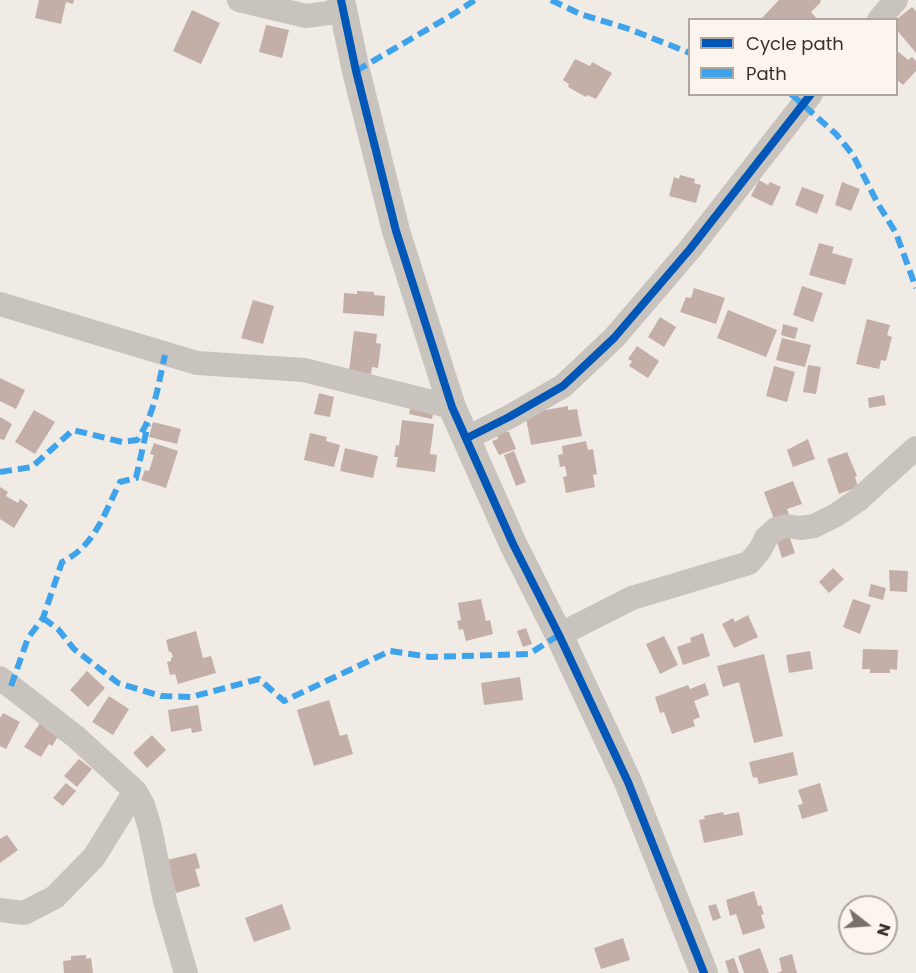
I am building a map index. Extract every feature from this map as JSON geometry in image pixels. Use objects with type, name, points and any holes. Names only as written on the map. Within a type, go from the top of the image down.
[{"type":"street","points":[[239,0],[306,16],[342,6],[396,231],[452,407],[513,544],[559,635],[628,782],[704,973]]},
{"type":"street","points":[[881,18],[896,0]]},
{"type":"street","points":[[467,438],[563,386],[614,338],[690,249],[809,96]]},
{"type":"street","points":[[0,304],[197,363],[304,370],[452,407]]},
{"type":"street","points":[[559,635],[632,598],[749,563],[766,538],[776,529],[787,526],[800,528],[814,526],[836,515],[858,500],[916,448]]},
{"type":"street","points":[[0,678],[76,737],[135,791],[143,805],[150,828],[165,901],[186,973]]},
{"type":"street","points":[[0,910],[24,913],[55,897],[94,857],[135,791]]},
{"type":"building","points":[[39,0],[74,0],[73,4],[66,2],[61,24],[35,18]]},
{"type":"building","points":[[779,0],[820,0],[821,2],[811,12],[816,18],[762,18]]},
{"type":"building","points":[[912,7],[916,11],[916,53],[898,31],[898,18]]},
{"type":"building","points":[[192,10],[220,23],[201,64],[173,51]]},
{"type":"building","points":[[266,25],[289,30],[282,58],[259,52]]},
{"type":"building","points":[[898,53],[908,60],[912,57],[916,61],[916,71],[903,85],[898,81]]},
{"type":"building","points":[[575,59],[590,66],[592,62],[612,73],[596,99],[587,95],[586,97],[568,87],[569,84],[563,80]]},
{"type":"building","points":[[680,175],[695,179],[694,183],[701,185],[696,203],[669,196],[674,177],[679,179]]},
{"type":"building","points":[[759,180],[768,185],[770,182],[781,187],[772,206],[751,196]]},
{"type":"building","points":[[842,182],[860,189],[851,211],[835,205]]},
{"type":"building","points":[[802,187],[824,195],[817,214],[795,205]]},
{"type":"building","points":[[819,243],[834,247],[832,253],[853,259],[845,285],[809,275]]},
{"type":"building","points":[[802,286],[823,293],[813,322],[793,315]]},
{"type":"building","points":[[694,288],[725,298],[716,324],[680,312],[686,297],[691,298]]},
{"type":"building","points":[[357,291],[374,292],[374,295],[385,296],[384,316],[343,313],[344,293],[357,294]]},
{"type":"building","points":[[253,300],[274,306],[263,344],[241,338]]},
{"type":"building","points":[[728,310],[777,330],[766,357],[717,338]]},
{"type":"building","points":[[660,317],[676,327],[664,347],[648,337]]},
{"type":"building","points":[[867,319],[890,325],[887,335],[892,337],[886,361],[881,360],[879,369],[856,364]]},
{"type":"building","points":[[783,324],[798,328],[795,339],[781,335]]},
{"type":"building","points":[[354,331],[377,334],[376,343],[381,344],[378,368],[372,367],[371,374],[349,371]]},
{"type":"building","points":[[782,338],[811,345],[805,367],[776,360]]},
{"type":"building","points":[[637,346],[659,361],[648,378],[629,366],[632,361],[628,359]]},
{"type":"building","points":[[808,365],[821,367],[816,394],[803,392]]},
{"type":"building","points":[[774,366],[795,372],[787,402],[766,396]]},
{"type":"building","points":[[0,378],[25,390],[16,409],[0,401]]},
{"type":"building","points":[[319,393],[334,397],[330,417],[314,414]]},
{"type":"building","points":[[884,395],[886,405],[869,408],[868,398]]},
{"type":"building","points":[[411,404],[434,409],[432,419],[409,414]]},
{"type":"building","points":[[568,406],[568,410],[577,409],[582,436],[531,445],[526,418],[534,417],[534,412]]},
{"type":"building","points":[[34,410],[55,422],[35,454],[15,442]]},
{"type":"building","points":[[0,417],[12,424],[4,440],[0,439]]},
{"type":"building","points":[[402,420],[434,424],[430,454],[437,455],[435,472],[396,467],[398,457],[394,457],[396,445],[399,446]]},
{"type":"building","points":[[153,422],[181,429],[177,444],[149,437]]},
{"type":"building","points":[[505,427],[516,449],[499,455],[492,441],[498,439],[496,431]]},
{"type":"building","points":[[310,433],[327,437],[326,441],[340,445],[334,467],[304,460]]},
{"type":"building","points":[[808,439],[815,459],[793,467],[787,450]]},
{"type":"building","points":[[586,441],[588,450],[593,449],[597,474],[593,475],[595,487],[566,493],[563,477],[567,476],[565,466],[560,467],[558,455],[563,454],[562,446]]},
{"type":"building","points":[[154,443],[178,451],[166,488],[141,480],[145,470],[149,471],[154,455],[150,454]]},
{"type":"building","points":[[345,448],[378,456],[373,478],[340,471]]},
{"type":"building","points":[[514,451],[526,482],[516,486],[504,455]]},
{"type":"building","points":[[847,452],[857,476],[855,477],[858,487],[839,494],[827,459]]},
{"type":"building","points":[[793,481],[802,504],[787,509],[789,514],[774,519],[764,492]]},
{"type":"building","points":[[0,487],[8,492],[6,496],[18,503],[20,499],[28,505],[14,528],[0,519]]},
{"type":"building","points":[[788,532],[795,553],[782,558],[775,536]]},
{"type":"building","points":[[833,568],[844,579],[829,593],[819,582]]},
{"type":"building","points":[[889,570],[908,571],[907,592],[890,591]]},
{"type":"building","points":[[871,584],[886,588],[883,600],[868,596]]},
{"type":"building","points":[[481,599],[486,621],[490,620],[493,634],[466,641],[463,629],[459,630],[457,621],[461,620],[458,603]]},
{"type":"building","points":[[853,599],[871,605],[860,634],[843,627]]},
{"type":"building","points":[[748,615],[758,637],[734,648],[722,624],[733,618],[735,622]]},
{"type":"building","points":[[526,628],[532,644],[523,647],[517,631]]},
{"type":"building","points":[[196,631],[203,658],[211,656],[216,673],[178,684],[175,674],[170,675],[167,662],[173,657],[166,640]]},
{"type":"building","points":[[703,633],[710,656],[683,665],[677,647],[691,642],[690,638]]},
{"type":"building","points":[[664,636],[678,665],[660,674],[646,644]]},
{"type":"building","points":[[863,649],[898,650],[897,670],[890,669],[890,673],[870,673],[870,669],[862,669]]},
{"type":"building","points":[[810,651],[813,669],[789,673],[786,655]]},
{"type":"building","points":[[764,654],[783,736],[754,743],[739,682],[723,687],[717,666]]},
{"type":"building","points":[[87,671],[105,688],[88,707],[70,690]]},
{"type":"building","points":[[520,677],[523,700],[484,705],[481,683]]},
{"type":"building","points":[[705,683],[709,695],[694,701],[700,717],[693,720],[695,726],[672,734],[664,712],[660,713],[655,697],[688,685],[690,689]]},
{"type":"building","points":[[109,696],[129,709],[113,735],[92,722]]},
{"type":"building","points":[[329,700],[340,736],[347,734],[353,754],[314,766],[297,710]]},
{"type":"building","points":[[198,705],[202,731],[192,733],[191,728],[171,732],[168,710]]},
{"type":"building","points":[[3,713],[20,722],[6,749],[0,746],[0,718]]},
{"type":"building","points":[[40,723],[59,735],[52,746],[49,744],[41,757],[24,747]]},
{"type":"building","points":[[152,735],[166,750],[147,768],[133,753]]},
{"type":"building","points":[[793,752],[798,775],[759,784],[757,777],[753,778],[749,762]]},
{"type":"building","points":[[79,759],[92,769],[77,787],[64,776]]},
{"type":"building","points":[[66,783],[76,791],[63,806],[53,798]]},
{"type":"building","points":[[820,783],[828,811],[802,819],[798,805],[803,804],[798,790]]},
{"type":"building","points":[[723,812],[724,815],[739,812],[743,835],[704,843],[699,820],[705,819],[704,816]]},
{"type":"building","points":[[7,835],[18,850],[0,863],[0,839]]},
{"type":"building","points":[[196,853],[200,868],[195,869],[200,886],[176,893],[167,860]]},
{"type":"building","points":[[754,891],[758,906],[761,905],[764,914],[761,915],[765,928],[743,935],[736,914],[730,916],[726,900]]},
{"type":"building","points":[[282,904],[291,929],[254,942],[245,918]]},
{"type":"building","points":[[716,904],[721,918],[713,921],[708,906]]},
{"type":"building","points":[[623,938],[630,960],[601,969],[594,948]]},
{"type":"building","points":[[760,948],[769,973],[744,973],[738,956]]},
{"type":"building","points":[[792,954],[797,973],[777,973],[782,971],[779,958]]},
{"type":"building","points":[[86,955],[86,959],[91,958],[93,973],[64,973],[63,961],[71,960],[71,956]]},
{"type":"building","points":[[734,958],[739,973],[729,973],[725,961]]},
{"type":"marked path","points":[[356,71],[475,0]]},
{"type":"marked path","points":[[551,0],[580,14],[629,29],[688,52]]},
{"type":"marked path","points":[[793,96],[836,134],[853,155],[896,233],[916,288]]},
{"type":"marked path","points":[[0,472],[32,467],[73,430],[122,442],[137,440],[152,410],[165,355]]},
{"type":"marked path","points":[[11,686],[28,638],[43,618],[62,562],[83,547],[91,538],[120,482],[136,478],[148,424]]},
{"type":"marked path","points":[[43,618],[58,629],[74,649],[118,683],[161,696],[191,697],[259,679],[284,701],[390,651],[430,657],[529,654],[559,635]]},
{"type":"cycle path","points":[[341,0],[356,71],[396,231],[452,407],[513,544],[559,635],[628,782],[704,973]]},
{"type":"cycle path","points":[[467,438],[563,386],[614,338],[690,249],[809,96]]}]
